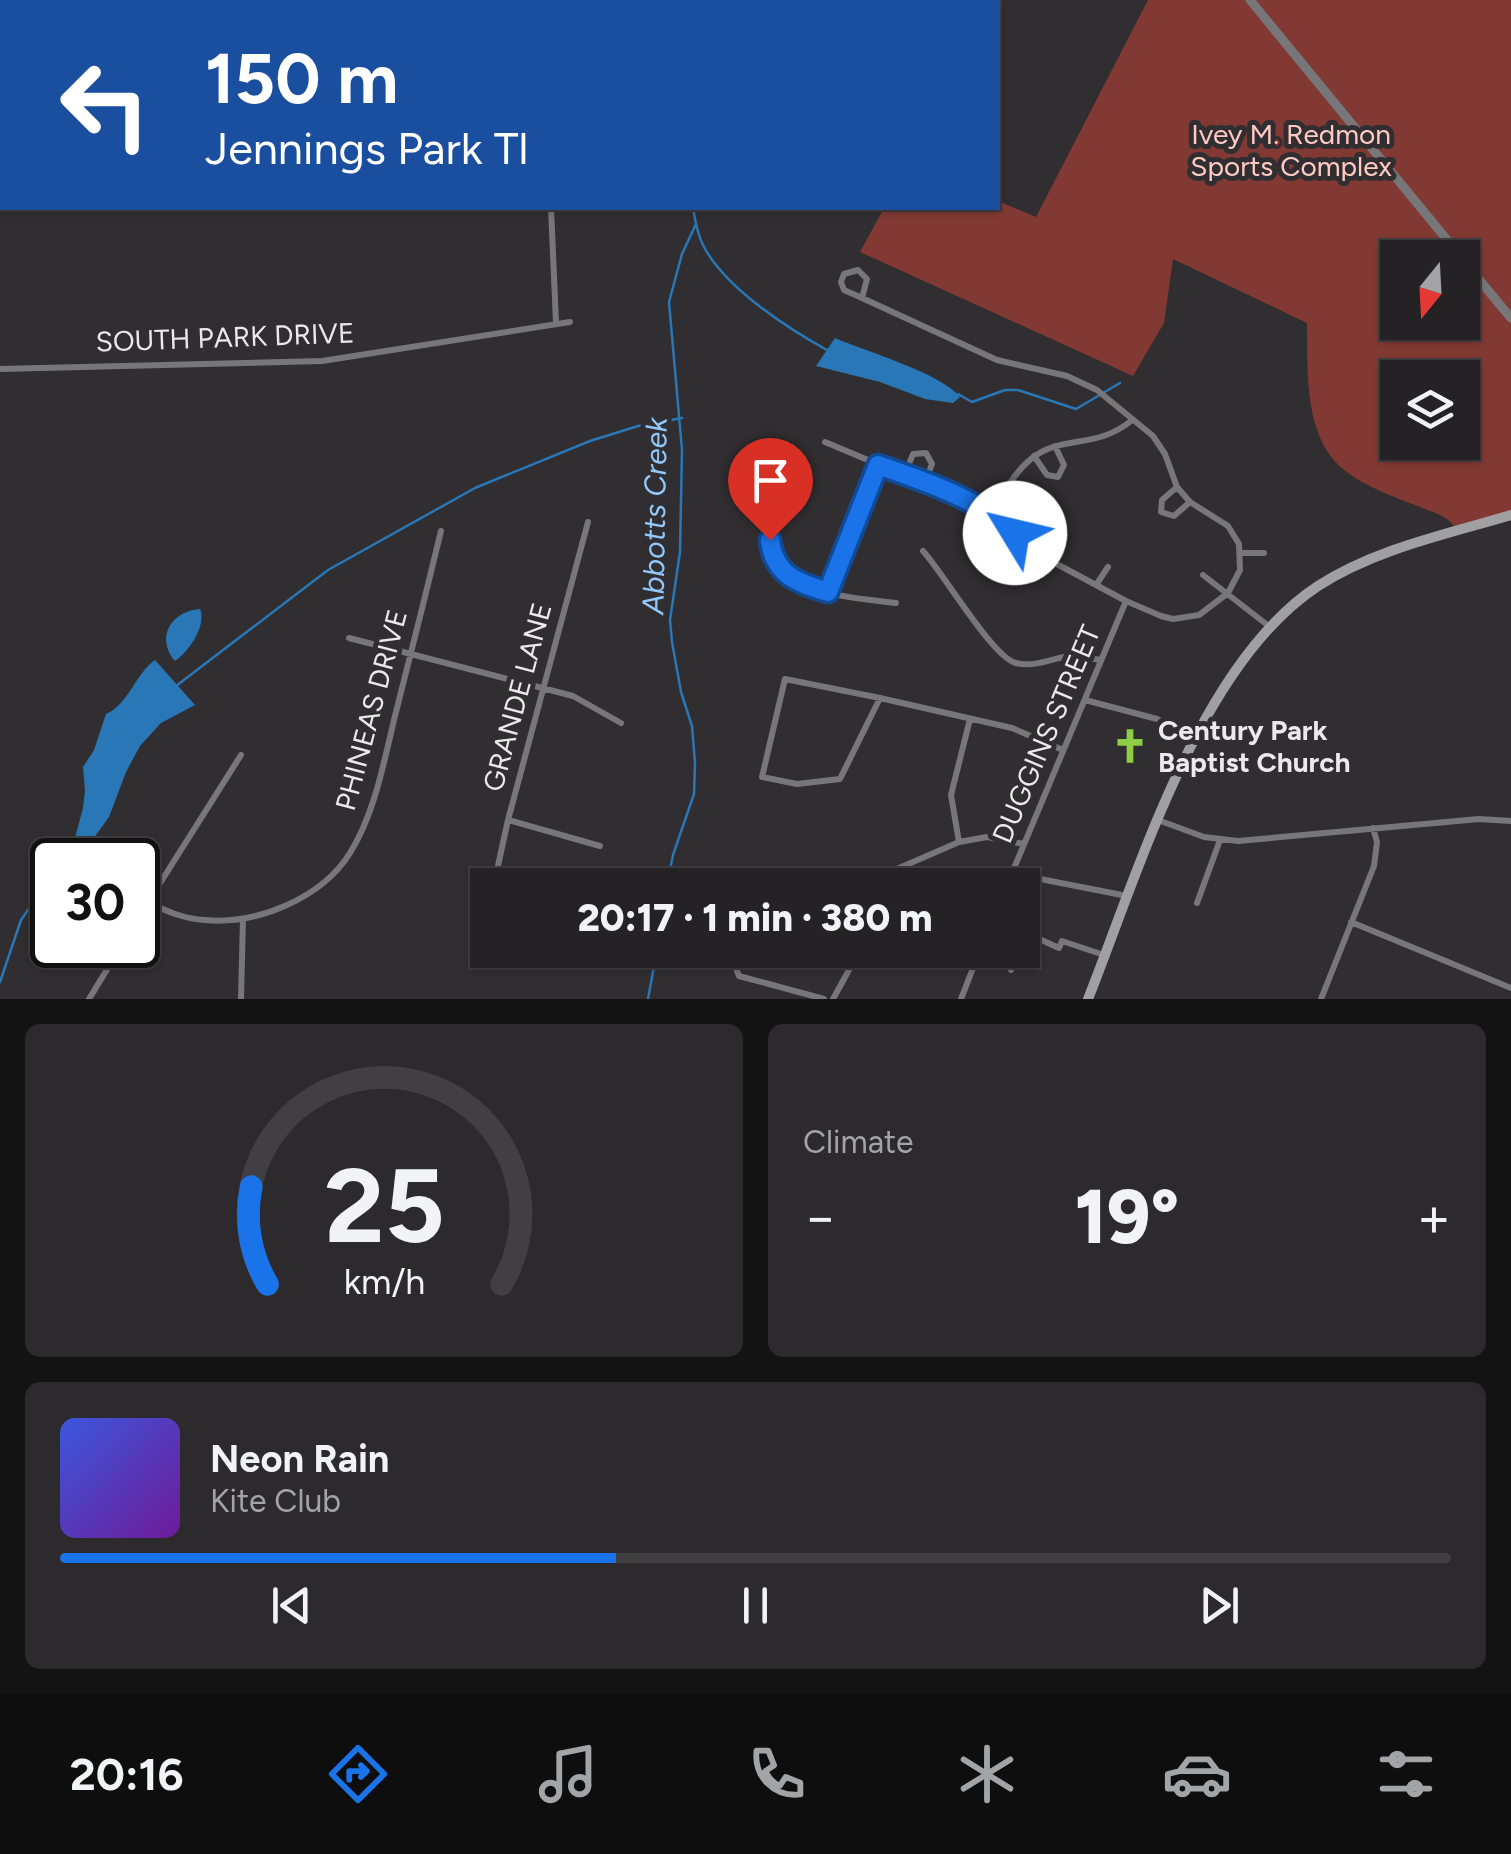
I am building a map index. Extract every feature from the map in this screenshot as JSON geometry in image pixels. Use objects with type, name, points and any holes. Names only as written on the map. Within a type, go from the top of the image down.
[{"type":"main road","points":[[1088,999],[1158,820],[1196,737],[1270,627],[1318,586],[1344,571],[1398,549],[1511,516]]},
{"type":"street","points":[[1252,1],[1447,240]]},
{"type":"street","points":[[551,210],[556,323]]},
{"type":"street","points":[[825,442],[992,512],[1038,554],[1161,616],[1188,618],[1207,610],[1228,593],[1240,570],[1237,540],[1228,526],[1190,502],[1177,487],[1153,436],[1085,383],[997,360],[844,290],[844,274],[858,270],[868,278],[862,298]]},
{"type":"street","points":[[1480,280],[1511,318]]},
{"type":"street","name":"SOUTH PARK DRIVE","points":[[0,370],[322,362],[570,322]]},
{"type":"street","points":[[992,512],[1019,470],[1034,456],[1055,446],[1093,442],[1132,422]]},
{"type":"street","points":[[1034,456],[1047,475],[1058,476],[1064,465],[1055,446]]},
{"type":"street","points":[[905,474],[914,454],[926,452],[932,464],[925,482]]},
{"type":"street","points":[[828,592],[878,465]]},
{"type":"street","points":[[1177,487],[1162,500],[1161,512],[1174,516],[1190,502]]},
{"type":"street","points":[[768,520],[772,555],[781,571],[795,582],[828,592],[896,603]]},
{"type":"street","name":"GRANDE LANE","points":[[498,868],[588,522]]},
{"type":"street","name":"PHINEAS DRIVE","points":[[160,907],[208,921],[244,919],[281,907],[311,891],[335,872],[350,853],[374,797],[441,531]]},
{"type":"street","points":[[922,551],[949,582],[996,650],[1008,660],[1031,664],[1076,656],[1100,660]]},
{"type":"street","points":[[1240,553],[1264,552]]},
{"type":"street","points":[[1096,585],[1108,567]]},
{"type":"street","points":[[1203,575],[1270,627]]},
{"type":"street","name":"DUGGINS STREET","points":[[1014,868],[1126,601]]},
{"type":"street","points":[[349,638],[573,696],[622,723]]},
{"type":"street","points":[[880,698],[840,779],[798,784],[762,777],[784,679],[880,698],[1012,728],[1063,750]]},
{"type":"street","points":[[1085,700],[1156,719],[1196,737]]},
{"type":"street","points":[[959,842],[951,795],[970,719]]},
{"type":"street","points":[[160,883],[240,755]]},
{"type":"street","points":[[1158,820],[1220,840],[1258,840],[1479,819],[1511,821]]},
{"type":"street","points":[[508,820],[600,846]]},
{"type":"street","points":[[1321,999],[1377,856],[1374,828]]},
{"type":"street","points":[[901,868],[959,842],[987,837],[1024,844]]},
{"type":"street","points":[[1197,902],[1220,840]]},
{"type":"street","points":[[1040,879],[1128,896]]},
{"type":"street","points":[[241,999],[244,919]]},
{"type":"street","points":[[1351,922],[1511,988]]},
{"type":"street","points":[[1040,940],[1054,948],[1059,948],[1062,941],[1105,956]]},
{"type":"street","points":[[89,999],[108,968]]},
{"type":"street","points":[[736,968],[739,976],[824,999]]},
{"type":"street","points":[[834,999],[850,968]]},
{"type":"street","points":[[961,999],[973,968]]},
{"type":"green space","name":"Ivey M. Redmon Sports Complex","points":[[1148,0],[1511,0],[1511,515],[1457,531],[1441,516],[1380,491],[1343,469],[1330,455],[1314,420],[1308,381],[1307,323],[1173,259],[1164,323],[1133,376],[860,252],[883,210],[1000,210],[1000,202],[1036,217]]},
{"type":"water","points":[[835,338],[920,371],[960,397],[953,403],[925,399],[880,382],[816,366]]},
{"type":"water","points":[[200,609],[201,623],[195,638],[175,661],[166,643],[169,627],[181,615]]},
{"type":"water","points":[[155,660],[195,705],[161,723],[140,746],[109,817],[94,838],[75,838],[85,791],[83,767],[94,750],[106,714],[121,703]]},
{"type":"waterway","points":[[693,210],[703,245],[726,276],[776,318],[827,350]]},
{"type":"waterway","name":"Abbotts Creek","points":[[670,868],[694,794],[695,763],[692,726],[681,692],[670,620],[680,552],[682,450],[669,302],[682,254],[696,224]]},
{"type":"waterway","points":[[958,394],[972,402],[1005,390],[1018,390],[1076,409],[1120,383]]},
{"type":"waterway","points":[[176,686],[328,570],[475,488],[590,441],[682,418]]},
{"type":"waterway","points":[[0,982],[21,920],[30,907]]},
{"type":"waterway","name":"Abbotts Creek","points":[[648,999],[654,968]]},
{"type":"place","name":"Century Park Baptist Church","points":[[1130,746]]},
{"type":"route","points":[[770,540],[772,555],[781,571],[795,582],[828,592],[878,465],[966,499],[992,512],[1015,533]]}]
